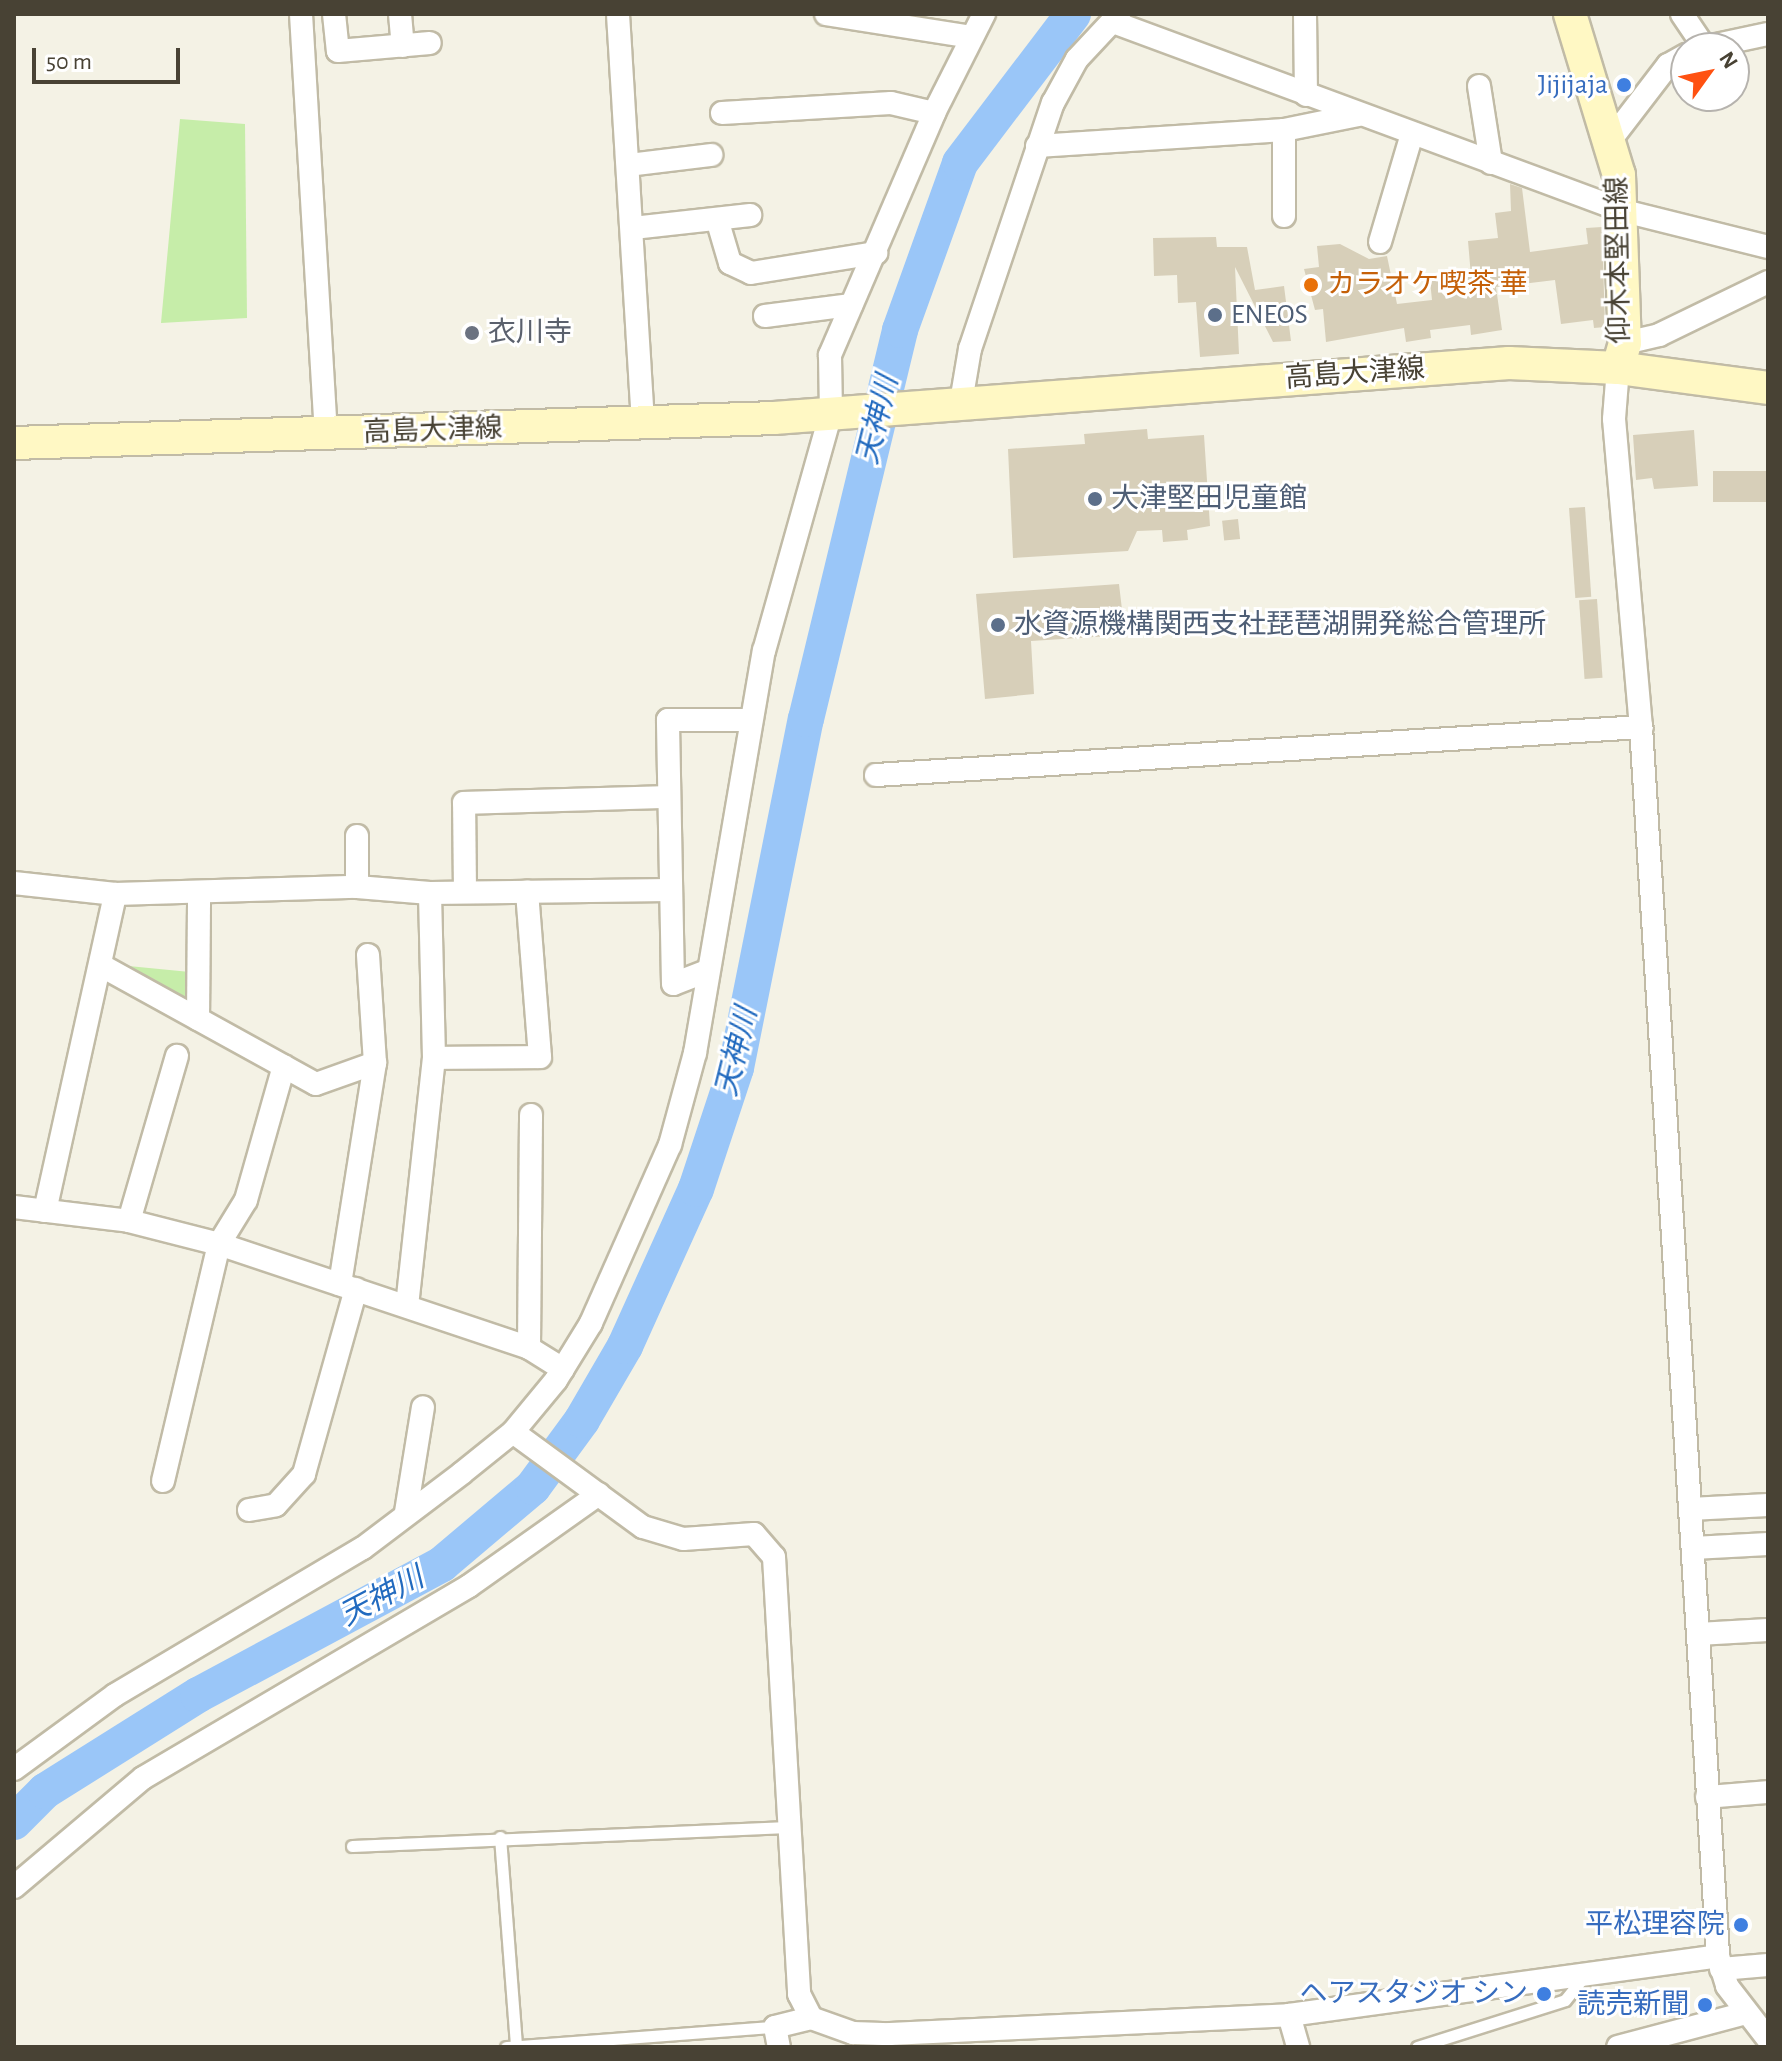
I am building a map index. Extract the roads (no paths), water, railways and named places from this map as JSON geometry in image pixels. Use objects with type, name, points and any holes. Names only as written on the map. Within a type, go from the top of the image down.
[{"type":"main road","name":"仰木本堅田線","points":[[1570,14],[1612,138],[1624,211],[1622,356]]},
{"type":"main road","name":"高島大津線","points":[[951,402],[1622,356],[1768,388]]},
{"type":"main road","points":[[841,412],[951,402]]},
{"type":"main road","name":"高島大津線","points":[[14,443],[643,424],[841,412]]},
{"type":"street","points":[[301,14],[326,434]]},
{"type":"street","points":[[334,14],[338,51],[430,43]]},
{"type":"street","points":[[400,14],[403,46]]},
{"type":"street","points":[[618,14],[643,424]]},
{"type":"street","points":[[826,14],[971,37]]},
{"type":"street","points":[[14,1769],[115,1695],[363,1548],[406,1512],[518,1435],[591,1323],[670,1145],[695,1053],[750,720],[841,412],[830,355],[934,113],[984,14]]},
{"type":"street","points":[[1305,14],[1306,95]]},
{"type":"street","points":[[1682,14],[1693,32]]},
{"type":"street","points":[[951,402],[1037,146],[1077,59],[1116,18],[1306,95],[1624,211],[1768,247]]},
{"type":"street","points":[[1612,138],[1670,64]]},
{"type":"street","points":[[1479,86],[1491,163]]},
{"type":"street","points":[[722,113],[891,103],[934,113]]},
{"type":"street","points":[[1037,146],[1284,130],[1360,115]]},
{"type":"street","points":[[1284,130],[1284,216]]},
{"type":"street","points":[[1380,242],[1412,134]]},
{"type":"street","points":[[628,165],[711,155]]},
{"type":"street","points":[[633,228],[750,215]]},
{"type":"street","points":[[717,219],[730,263],[751,273],[876,253]]},
{"type":"street","points":[[1768,282],[1622,356],[1614,419],[1641,727],[1707,1797],[1720,1962],[1746,2013],[1768,2039]]},
{"type":"street","points":[[765,316],[851,305]]},
{"type":"street","points":[[707,971],[673,984],[668,720],[750,720]]},
{"type":"street","points":[[876,775],[1641,727]]},
{"type":"street","points":[[465,892],[464,803],[668,797]]},
{"type":"street","points":[[357,836],[357,887]]},
{"type":"street","points":[[14,883],[115,894],[199,894],[357,887],[430,893],[670,890]]},
{"type":"street","points":[[434,1058],[540,1057],[527,892]]},
{"type":"street","points":[[407,1306],[434,1058],[430,893]]},
{"type":"street","points":[[45,1211],[102,966],[115,894]]},
{"type":"street","points":[[198,1019],[199,894]]},
{"type":"street","points":[[249,1510],[276,1505],[304,1474],[348,1286],[375,1063],[368,955]]},
{"type":"street","points":[[102,966],[316,1084],[375,1063]]},
{"type":"street","points":[[129,1221],[177,1056]]},
{"type":"street","points":[[163,1481],[219,1244],[246,1200],[284,1066]]},
{"type":"street","points":[[529,1348],[531,1115]]},
{"type":"street","points":[[14,1207],[129,1221],[219,1244],[529,1348],[563,1369]]},
{"type":"street","points":[[406,1512],[423,1407]]},
{"type":"street","points":[[518,1435],[665,1536],[743,1533],[766,1544],[774,1557],[799,1994],[811,2018],[853,2033],[891,2040],[1014,2038],[1289,2015],[1586,1974],[1720,1962],[1768,1965]]},
{"type":"street","points":[[14,1887],[143,1778],[469,1586],[592,1488]]},
{"type":"street","points":[[1690,1509],[1768,1505]]},
{"type":"street","points":[[1693,1548],[1768,1544]]},
{"type":"street","points":[[1698,1634],[1768,1630]]},
{"type":"street","points":[[1707,1797],[1768,1792]]},
{"type":"street","points":[[1618,2047],[1746,2013]]},
{"type":"street","points":[[1289,2015],[1298,2047]]},
{"type":"street","points":[[777,2037],[811,2018]]},
{"type":"lane","points":[[352,1846],[500,1837],[788,1827]]},
{"type":"lane","points":[[500,1837],[516,2047]]},
{"type":"lane","points":[[1417,2047],[1565,2000],[1586,1974]]},
{"type":"lane","points":[[506,2047],[777,2037]]},
{"type":"waterway","name":"天神川","points":[[14,1822],[45,1791],[198,1695],[442,1564],[533,1487],[582,1420],[625,1346],[696,1189],[736,1068],[806,719],[900,330],[960,163],[1073,14]]},
{"type":"place","name":"Jijijaja","points":[[1624,85]]},
{"type":"place","name":"カラオケ喫茶 華","points":[[1311,285]]},
{"type":"place","name":"ENEOS","points":[[1215,315]]},
{"type":"place","name":"衣川寺","points":[[472,333]]},
{"type":"place","name":"大津堅田児童館","points":[[1095,499]]},
{"type":"place","name":"水資源機構関西支社琵琶湖開発総合管理所","points":[[998,625]]},
{"type":"place","name":"平松理容院","points":[[1741,1925]]},
{"type":"place","name":"ヘアスタジオ シン","points":[[1544,1994]]},
{"type":"place","name":"読売新聞","points":[[1705,2005]]}]
